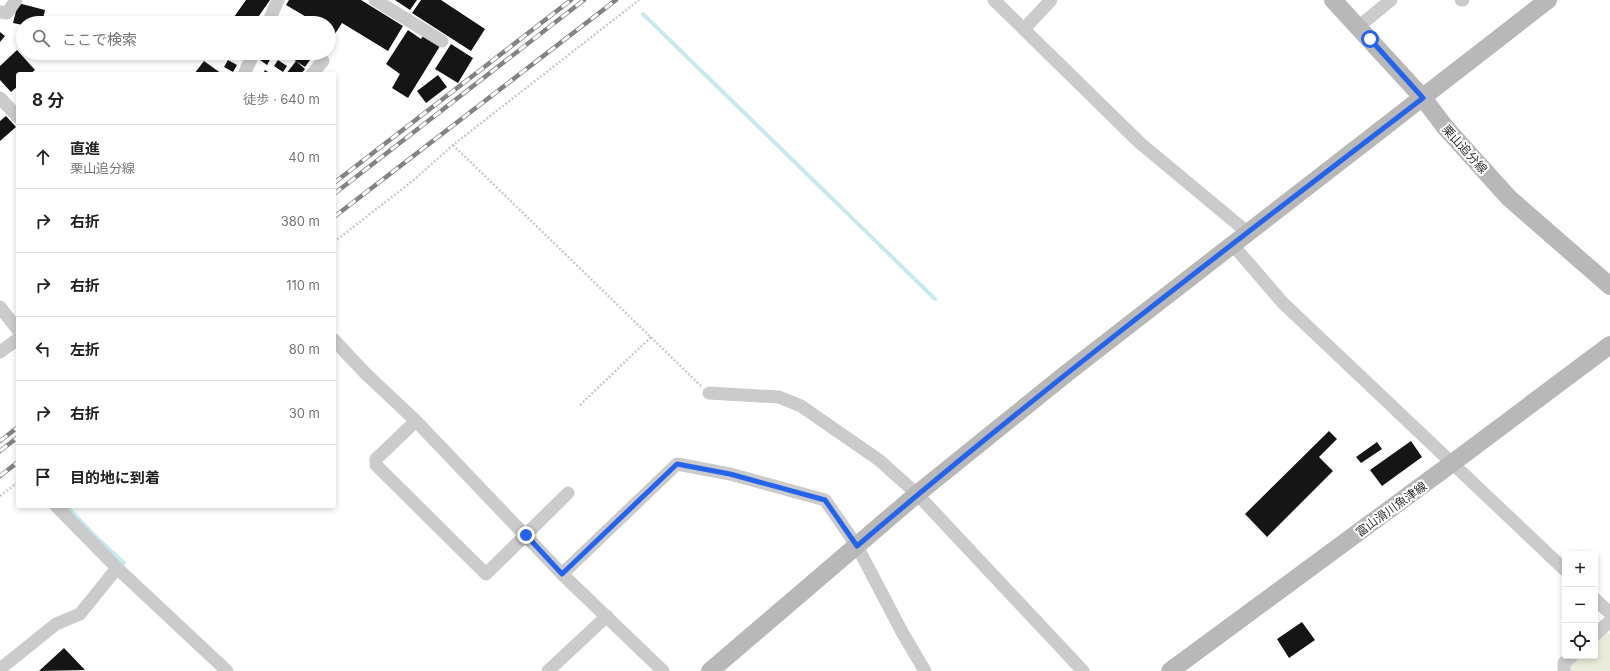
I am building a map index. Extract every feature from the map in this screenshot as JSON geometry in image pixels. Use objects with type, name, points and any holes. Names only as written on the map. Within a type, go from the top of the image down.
[{"type":"street","points":[[0,12],[7,14],[16,0]]},
{"type":"street","points":[[271,16],[278,0]]},
{"type":"street","points":[[375,0],[442,41]]},
{"type":"street","points":[[994,0],[1140,143],[1247,232]]},
{"type":"street","points":[[1024,29],[1051,0]]},
{"type":"street","name":"栗山追分線","points":[[1333,0],[1423,98],[1445,127],[1509,198],[1610,286]]},
{"type":"street","points":[[1358,27],[1391,0]]},
{"type":"street","points":[[710,671],[917,494],[1066,373],[1548,0]]},
{"type":"street","points":[[245,72],[251,60]]},
{"type":"street","points":[[314,72],[323,60]]},
{"type":"street","points":[[0,98],[16,116]]},
{"type":"street","points":[[1232,244],[1283,303],[1451,464],[1469,479],[1562,567]]},
{"type":"street","points":[[0,307],[16,327]]},
{"type":"street","points":[[0,352],[16,340]]},
{"type":"street","points":[[336,342],[365,373],[416,421],[562,574],[663,671]]},
{"type":"street","name":"富山滑川魚津線","points":[[1170,671],[1610,345]]},
{"type":"street","points":[[709,394],[779,397],[801,406],[879,460],[917,494],[1083,671]]},
{"type":"street","points":[[416,421],[376,459],[376,465],[486,574],[568,493]]},
{"type":"street","points":[[562,574],[677,464],[730,474],[825,500],[857,546],[902,632],[925,671]]},
{"type":"street","points":[[58,508],[116,568],[227,671]]},
{"type":"street","points":[[0,669],[56,624],[80,614],[116,568]]},
{"type":"street","points":[[1598,602],[1610,613]]},
{"type":"street","points":[[548,671],[606,616]]},
{"type":"street","points":[[1598,632],[1610,621]]},
{"type":"street","points":[[1564,671],[1564,663],[1569,659]]},
{"type":"path","points":[[336,240],[414,179],[453,145],[639,0]]},
{"type":"path","points":[[453,145],[709,394]]},
{"type":"path","points":[[580,405],[651,337]]},
{"type":"path","points":[[0,496],[16,484]]},
{"type":"green space","points":[[1608,632],[1610,635],[1610,671],[1567,671],[1571,662],[1576,659],[1598,659],[1598,640]]},
{"type":"building","points":[[246,0],[270,0],[259,16],[235,16]]},
{"type":"building","points":[[289,0],[361,0],[403,26],[388,51],[342,23],[336,32],[336,16],[305,16],[286,5]]},
{"type":"building","points":[[395,0],[417,0],[410,10]]},
{"type":"building","points":[[421,0],[441,0],[485,29],[471,51],[412,13]]},
{"type":"building","points":[[18,3],[45,10],[44,16],[16,16],[16,24],[13,23]]},
{"type":"building","points":[[408,30],[421,39],[423,36],[440,46],[408,98],[392,88],[400,74],[386,64]]},
{"type":"building","points":[[0,32],[5,36],[0,42]]},
{"type":"building","points":[[451,44],[473,58],[458,83],[435,69]]},
{"type":"building","points":[[16,51],[16,60],[26,60],[35,70],[32,72],[16,72],[16,88],[11,92],[0,80],[0,66]]},
{"type":"building","points":[[228,60],[237,65],[233,72],[224,67]]},
{"type":"building","points":[[260,60],[270,60],[267,65]]},
{"type":"building","points":[[278,60],[287,66],[283,72],[274,66]]},
{"type":"building","points":[[294,60],[310,60],[305,67]]},
{"type":"building","points":[[204,61],[219,72],[196,72]]},
{"type":"building","points":[[296,61],[305,69],[303,72],[288,72]]},
{"type":"building","points":[[438,75],[447,87],[426,103],[417,91]]},
{"type":"building","points":[[6,116],[16,127],[0,141],[0,121]]},
{"type":"building","points":[[1329,431],[1337,439],[1319,457],[1333,471],[1267,537],[1245,514]]},
{"type":"building","points":[[1411,441],[1422,457],[1382,486],[1370,470]]},
{"type":"building","points":[[1377,442],[1382,449],[1361,463],[1356,457]]},
{"type":"building","points":[[1302,622],[1315,640],[1289,658],[1277,639]]},
{"type":"building","points":[[64,648],[85,670],[39,671]]},
{"type":"waterway","points":[[643,14],[935,299]]},
{"type":"waterway","points":[[68,508],[124,563]]},
{"type":"railway","points":[[336,181],[571,0]]},
{"type":"railway","points":[[336,192],[584,0]]},
{"type":"railway","points":[[336,215],[616,0]]},
{"type":"railway","points":[[0,441],[16,429]]},
{"type":"railway","points":[[0,451],[16,439]]},
{"type":"railway","points":[[0,476],[16,464]]},
{"type":"route","points":[[526,535],[562,574],[677,464],[730,474],[825,500],[857,546],[917,494],[1066,373],[1423,98],[1370,39]]}]
